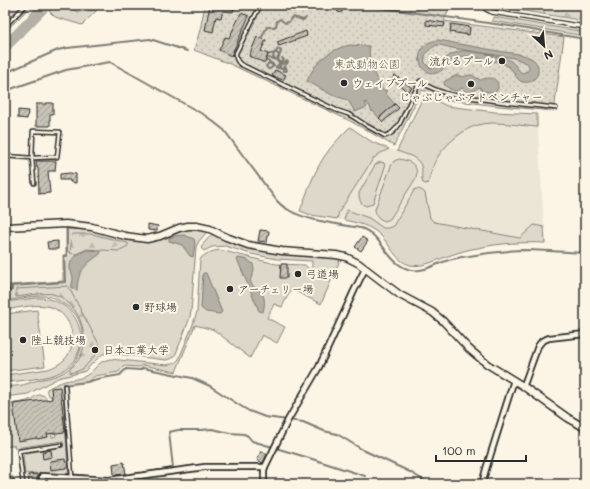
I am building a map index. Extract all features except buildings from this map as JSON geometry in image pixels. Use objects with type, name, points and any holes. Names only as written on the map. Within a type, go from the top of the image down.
[{"type":"street","points":[[340,5],[340,10]]},
{"type":"street","points":[[483,5],[486,9],[492,12],[585,27]]},
{"type":"street","points":[[5,227],[66,224],[92,227],[125,236],[146,239],[160,236],[179,228],[196,226],[210,229],[248,245],[282,251],[346,257],[358,263],[400,295],[432,312],[487,364],[514,380],[568,418],[585,428]]},
{"type":"street","points":[[264,484],[265,467],[288,420],[319,367],[365,269]]},
{"type":"street","points":[[523,386],[538,346],[542,341],[549,338],[585,334]]},
{"type":"street","points":[[482,484],[514,380]]},
{"type":"street","points":[[43,484],[42,476],[109,480],[204,467],[265,467]]},
{"type":"lane","points":[[5,26],[26,5]]},
{"type":"lane","points":[[280,5],[260,6],[236,53],[235,56],[237,61],[240,64],[322,104],[348,114],[385,136],[388,136],[397,128],[420,81],[429,88],[449,94],[498,102],[556,108]]},
{"type":"lane","points":[[5,156],[32,158],[57,158],[60,132],[32,131],[32,158],[34,183]]},
{"type":"lane","points":[[65,386],[72,478]]},
{"type":"lane","points":[[23,484],[19,451],[61,445]]},
{"type":"shaded area","name":"流れるプール","points":[[438,40],[518,54],[531,58],[537,65],[538,74],[536,78],[528,82],[523,82],[520,81],[511,69],[503,63],[466,56],[452,60],[437,73],[428,72],[420,64],[420,52],[426,45]],"holes":[[[440,45],[514,58],[527,63],[529,69],[528,71],[522,73],[508,59],[466,51],[454,53],[447,57],[437,67],[430,68],[425,63],[426,54],[431,48]]]},
{"type":"shaded area","name":"ウェイブプール","points":[[350,45],[369,46],[371,64],[377,80],[383,90],[387,91],[385,93],[395,104],[379,118],[373,111],[372,112],[366,102],[367,107],[355,112],[348,100],[332,95],[307,81],[314,68],[324,57],[336,50]]},
{"type":"shaded area","name":"じゃぶじゃぶアドベンチャー","points":[[457,75],[463,77],[472,75],[480,80],[492,78],[495,79],[498,84],[498,88],[495,93],[482,91],[480,87],[473,91],[467,92],[462,88],[456,91],[445,86],[445,81]]},
{"type":"shaded area","points":[[424,95],[447,106],[495,112],[537,114],[545,243],[521,242],[491,245],[453,254],[419,266],[410,265],[402,262],[381,236],[369,227],[362,224],[311,215],[300,211],[312,179],[324,157],[342,134],[350,127],[372,142],[397,151]]},
{"type":"shaded area","points":[[184,235],[194,239],[195,243],[193,257],[190,256],[182,245],[169,241],[169,238],[174,236]]},
{"type":"shaded area","points":[[87,250],[101,251],[100,254],[86,265],[80,273],[77,291],[72,288],[73,278],[70,265],[75,257]]},
{"type":"shaded area","points":[[237,259],[248,260],[253,264],[254,272],[251,281],[252,285],[261,291],[264,297],[263,312],[259,311]]},
{"type":"shaded area","points":[[203,273],[206,273],[222,312],[220,314],[206,312],[201,308]]},
{"type":"green space","points":[[5,5],[32,5],[5,32]]},
{"type":"green space","points":[[58,5],[64,5],[78,12],[97,10],[82,25],[55,17],[49,11]]},
{"type":"green space","name":"東武動物公園","points":[[205,5],[451,5],[444,21],[564,37],[554,111],[449,100],[422,90],[394,146],[350,121],[230,64],[194,50]]},
{"type":"green space","points":[[502,5],[585,5],[585,21],[512,9]]},
{"type":"green space","points":[[494,17],[585,32],[585,36],[492,21]]},
{"type":"green space","points":[[424,95],[447,106],[495,112],[537,114],[537,127],[492,123],[478,125],[468,129],[451,141],[442,150],[435,161],[428,183],[426,184],[422,181],[422,170],[419,162],[413,157],[397,151]]},
{"type":"green space","points":[[350,127],[372,142],[389,149],[373,159],[339,212],[337,219],[311,215],[300,211],[320,163],[333,145]]},
{"type":"green space","points":[[399,159],[410,162],[415,166],[417,173],[416,178],[390,219],[385,221],[378,217],[375,209],[391,166],[394,161]]},
{"type":"green space","points":[[381,162],[384,163],[385,167],[373,203],[367,206],[360,201],[359,193],[375,165]]},
{"type":"green space","points":[[415,189],[421,190],[425,193],[430,218],[434,222],[520,238],[534,225],[544,227],[545,243],[512,243],[486,246],[415,266],[401,260],[384,239],[372,229],[344,220],[347,210],[369,218],[383,228],[393,226]]},
{"type":"green space","points":[[66,229],[92,230],[160,238],[189,229],[198,229],[207,232],[196,247],[191,312],[189,320],[175,356],[171,359],[166,360],[108,353],[103,354],[85,371],[58,378],[28,394],[5,397],[5,387],[23,385],[61,374],[70,368],[78,357],[82,343],[82,330],[79,320],[70,309],[58,300],[46,296],[5,301],[5,290],[10,289],[10,285],[63,281],[63,255],[66,255]]},
{"type":"green space","points":[[213,233],[225,240],[248,247],[341,258],[321,304],[291,289],[282,307],[274,304],[267,318],[285,327],[277,343],[262,335],[250,358],[214,330],[195,325],[176,372],[143,365],[139,367],[124,366],[119,372],[95,376],[87,382],[63,385],[69,474],[40,474],[41,484],[37,484],[36,473],[25,474],[23,456],[26,453],[63,447],[63,441],[15,448],[14,445],[5,447],[5,404],[27,401],[38,395],[44,396],[48,402],[52,437],[56,436],[52,397],[49,396],[47,389],[68,380],[84,377],[105,360],[110,359],[167,365],[176,362],[179,359],[197,312],[200,259],[209,253],[220,250],[276,264],[305,265],[309,269],[312,269],[312,261],[277,259],[251,254],[225,246],[212,247],[204,251],[201,248]]},
{"type":"green space","points":[[72,234],[92,234],[128,243],[128,246],[118,251],[87,249],[76,254],[70,253]]},
{"type":"green space","points":[[68,286],[101,348],[84,368],[70,373],[70,369],[80,357],[84,339],[83,329],[75,311],[69,303],[53,294],[16,297],[16,289]]},
{"type":"green space","points":[[36,298],[51,300],[63,305],[73,314],[79,326],[81,338],[79,350],[73,361],[57,374],[43,378],[5,383],[5,375],[48,369],[61,363],[69,353],[72,346],[69,323],[64,316],[51,307],[34,306],[5,310],[5,302]]},
{"type":"green space","name":"陸上競技場","points":[[37,310],[45,366],[5,371],[5,314]]},
{"type":"green space","points":[[47,479],[101,484],[44,484],[44,481]]},
{"type":"waterway","points":[[5,47],[46,5]]},
{"type":"waterway","points":[[361,5],[509,26],[585,39]]},
{"type":"waterway","points":[[261,39],[267,27],[276,26],[277,21],[280,19],[285,23],[289,22],[293,17],[303,20],[306,18]]},
{"type":"waterway","points":[[5,73],[58,50],[67,48],[150,39],[187,51]]},
{"type":"waterway","points":[[275,53],[278,49],[280,50],[281,52],[278,59],[281,63],[284,60],[282,58]]},
{"type":"waterway","points":[[266,57],[272,59],[274,59],[276,59],[277,59],[279,55],[276,52],[273,57],[279,63],[283,64],[287,61]]},
{"type":"waterway","points":[[267,55],[275,53]]},
{"type":"waterway","points":[[264,59],[273,64],[273,65],[273,66],[268,69],[266,66],[269,63],[277,68],[280,68],[280,65]]},
{"type":"waterway","points":[[5,91],[66,70],[110,62],[206,116],[224,130],[277,201],[284,207],[294,213],[313,219],[361,228],[375,237],[396,262],[411,270],[423,269],[459,258],[521,250],[585,253]]},
{"type":"waterway","points":[[286,71],[283,71],[283,68],[288,62]]},
{"type":"waterway","points":[[279,64],[277,66],[281,69],[286,68],[286,71]]},
{"type":"waterway","points":[[5,291],[12,290],[12,286],[65,282],[64,256],[67,256],[67,227],[70,227]]},
{"type":"waterway","points":[[69,474],[63,385],[120,375],[126,369],[140,370],[143,368],[192,378],[210,386],[249,411],[265,417],[303,422],[324,431],[337,434],[363,450],[410,472],[430,484]]},
{"type":"waterway","points":[[136,474],[173,468],[169,432],[178,430],[212,429],[244,434],[252,441],[365,476]]},
{"type":"waterway","points":[[40,477],[40,474],[69,474],[98,477]]},
{"type":"place","name":"流れるプール","points":[[502,61]]},
{"type":"place","name":"ウェイブプール","points":[[344,83]]},
{"type":"place","name":"じゃぶじゃぶアドベンチャー","points":[[471,84]]},
{"type":"place","name":"弓道場","points":[[298,274]]},
{"type":"place","name":"アーチェリー場","points":[[230,289]]},
{"type":"place","name":"野球場","points":[[136,307]]},
{"type":"place","name":"陸上競技場","points":[[23,340]]},
{"type":"place","name":"日本工業大学","points":[[95,350]]}]
